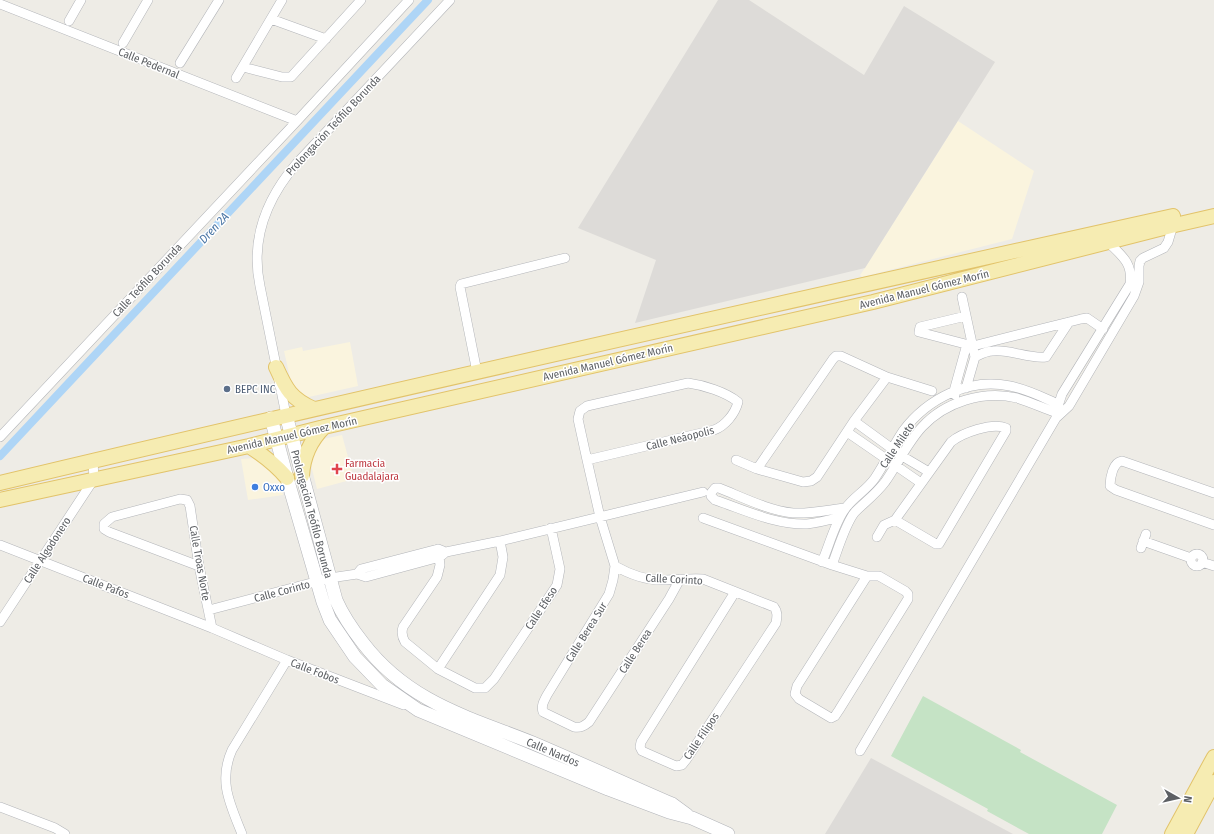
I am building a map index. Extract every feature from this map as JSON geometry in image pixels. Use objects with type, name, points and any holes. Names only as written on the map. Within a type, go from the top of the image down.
[{"type":"main road","name":"Avenida Manuel Gómez Morín","points":[[0,500],[248,446],[324,427],[866,304],[1214,207]]},
{"type":"main road","name":"Avenida Manuel Gómez Morín","points":[[0,483],[271,418],[477,372],[1107,236],[1173,225],[1214,216]]},
{"type":"main road","points":[[276,367],[282,380],[292,395],[300,403],[314,409]]},
{"type":"main road","points":[[303,477],[303,467],[308,449],[318,433],[324,427]]},
{"type":"main road","points":[[248,446],[268,459],[288,481]]},
{"type":"main road","points":[[1172,834],[1214,757]]},
{"type":"main road","points":[[1186,834],[1213,788]]},
{"type":"street","points":[[69,21],[81,0]]},
{"type":"street","points":[[123,43],[148,0]]},
{"type":"street","points":[[180,63],[219,0]]},
{"type":"street","points":[[236,78],[282,0]]},
{"type":"street","points":[[243,67],[287,78],[294,74],[361,0]]},
{"type":"street","name":"Calle Teófilo Borunda","points":[[0,437],[409,0]]},
{"type":"street","name":"Prolongación Teófilo Borunda","points":[[412,690],[380,664],[353,630],[336,600],[286,415],[259,281],[257,251],[259,234],[272,199],[288,173],[450,0]]},
{"type":"street","name":"Calle Pedernal","points":[[0,4],[297,121]]},
{"type":"street","points":[[271,19],[326,39]]},
{"type":"street","points":[[1057,412],[1068,406],[1134,296],[1139,282],[1140,262],[1143,258],[1164,248],[1168,242],[1173,225]]},
{"type":"street","points":[[860,751],[1057,412],[1062,394],[1130,284],[1132,274],[1130,267],[1107,236]]},
{"type":"street","points":[[477,372],[460,287],[461,284],[565,258]]},
{"type":"street","points":[[962,297],[970,345],[975,356],[966,388]]},
{"type":"street","points":[[966,316],[920,327],[918,329],[919,332],[970,345],[1087,318],[1103,329]]},
{"type":"street","points":[[975,356],[984,352],[999,351],[1046,358],[1069,322]]},
{"type":"street","points":[[957,402],[954,391],[970,345]]},
{"type":"street","points":[[757,469],[836,356],[841,356],[887,377],[932,391]]},
{"type":"street","points":[[736,460],[757,469],[803,482],[811,481],[817,477],[854,421],[887,377]]},
{"type":"street","name":"Calle Neáopolis","points":[[688,383],[725,394],[738,402],[733,413],[723,425],[718,428],[587,460],[578,419],[580,410],[587,406],[688,383]]},
{"type":"street","name":"Calle Mileto","points":[[822,562],[845,508],[871,483],[903,431],[934,401],[944,395],[966,388],[981,385],[1008,385],[1025,390],[1057,412]]},
{"type":"street","name":"Calle Mileto","points":[[832,565],[854,513],[876,494],[922,427],[940,411],[957,402],[984,396],[998,396],[1017,398],[1057,412]]},
{"type":"street","name":"Prolongación Teófilo Borunda","points":[[271,418],[317,582],[330,620],[355,657],[382,686],[418,710]]},
{"type":"street","points":[[854,421],[902,456],[929,472]]},
{"type":"street","points":[[877,537],[884,525],[895,520],[951,442],[957,437],[984,428],[1000,426],[1006,428],[1006,431],[939,544],[921,537],[895,520]]},
{"type":"street","points":[[847,432],[921,483]]},
{"type":"street","points":[[587,460],[600,517],[615,566]]},
{"type":"street","points":[[93,461],[94,479]]},
{"type":"street","points":[[1214,493],[1127,462],[1119,461],[1116,465],[1110,486],[1116,490],[1214,525]]},
{"type":"street","points":[[288,481],[303,477]]},
{"type":"street","name":"Calle Algodonero","points":[[0,622],[94,479]]},
{"type":"street","points":[[840,517],[808,524],[782,522],[715,500],[711,496],[711,492],[712,490],[719,488],[775,509],[792,512],[808,513],[845,508]]},
{"type":"street","name":"Calle Corinto","points":[[209,610],[330,578],[357,574],[366,577],[441,553],[500,541],[703,492]]},
{"type":"street","name":"Calle Troas Norte","points":[[199,566],[115,535],[104,528],[104,524],[112,517],[180,499],[187,500],[190,506],[199,566],[212,628]]},
{"type":"street","points":[[703,518],[822,562],[867,576],[879,576],[908,594],[908,599],[839,710],[835,716],[831,718],[799,699],[795,694],[797,686],[867,576]]},
{"type":"street","name":"Calle Efeso","points":[[438,669],[475,688],[485,688],[494,679],[556,585],[560,569],[551,528]]},
{"type":"street","points":[[441,553],[440,571],[437,577],[401,632],[405,642],[438,669],[500,575],[503,557],[500,541]]},
{"type":"street","points":[[1143,541],[1191,558],[1194,554],[1199,554],[1202,557],[1202,562],[1214,566]]},
{"type":"street","name":"Calle Pafos","points":[[0,545],[212,628]]},
{"type":"street","name":"Calle Corinto","points":[[615,566],[638,577],[651,580],[703,579],[774,607],[777,614]]},
{"type":"street","name":"Calle Berea Sur","points":[[589,722],[584,727],[579,728],[548,715],[542,708],[543,702],[609,594],[615,566]]},
{"type":"street","name":"Calle Berea","points":[[589,722],[669,599],[680,579]]},
{"type":"street","name":"Calle Filipos","points":[[735,592],[644,736],[640,747],[642,752],[670,765],[682,765],[776,623],[777,614]]},
{"type":"street","name":"Calle Fobos","points":[[212,628],[287,660],[418,710]]},
{"type":"street","points":[[242,834],[226,792],[225,780],[228,760],[232,750],[287,660]]},
{"type":"street","name":"Calle Nardos","points":[[412,690],[449,710],[534,744],[672,804],[692,818]]},
{"type":"street","name":"Calle Nardos","points":[[418,710],[608,789],[668,812],[692,818],[728,834]]},
{"type":"street","points":[[0,807],[55,828],[65,834]]},
{"type":"shaded area","points":[[718,0],[749,0],[864,75],[904,6],[995,62],[865,268],[635,323],[656,260],[578,228]]},
{"type":"shaded area","points":[[958,121],[1034,171],[1012,239],[862,277],[860,275]]},
{"type":"shaded area","points":[[350,342],[358,386],[309,397],[296,395],[290,378],[284,351],[302,347],[303,351]]},
{"type":"shaded area","points":[[342,435],[354,479],[317,489],[310,461],[319,440]]},
{"type":"shaded area","points":[[257,458],[279,475],[283,495],[248,500],[241,459]]},
{"type":"shaded area","points":[[871,758],[1013,834],[825,834]]},
{"type":"green space","points":[[923,696],[1021,750],[1020,752],[1117,805],[1102,834],[1029,834],[987,811],[988,809],[891,756]]},
{"type":"waterway","name":"Dren 2A","points":[[0,456],[428,0]]},
{"type":"place","name":"BEPC INC","points":[[227,389]]},
{"type":"place","name":"Farmacia Guadalajara","points":[[337,469]]},
{"type":"place","name":"Oxxo","points":[[255,487]]}]
